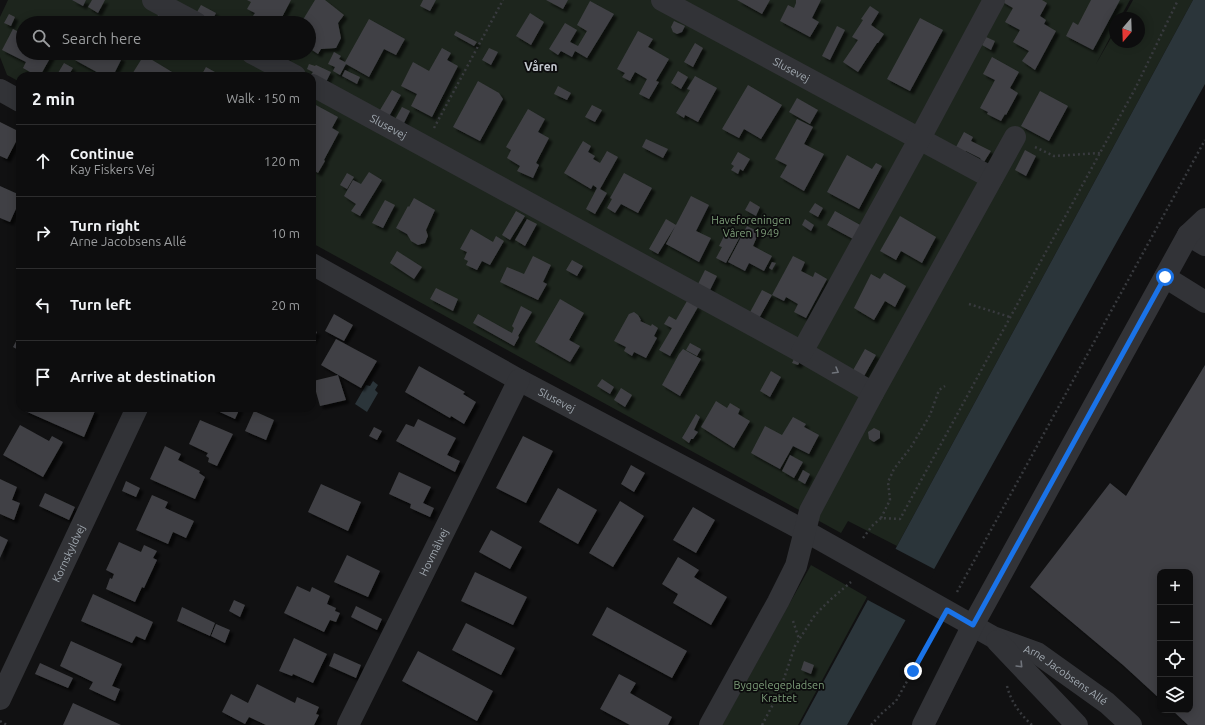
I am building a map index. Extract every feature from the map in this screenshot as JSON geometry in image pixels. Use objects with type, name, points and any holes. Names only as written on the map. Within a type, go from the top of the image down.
[{"type":"street","points":[[154,0],[183,16]]},
{"type":"street","name":"Slusevej","points":[[662,0],[992,178]]},
{"type":"street","points":[[802,352],[994,0]]},
{"type":"street","points":[[265,60],[288,72]]},
{"type":"street","name":"Slusevej","points":[[316,87],[802,352],[873,393]]},
{"type":"street","points":[[0,90],[16,99]]},
{"type":"street","points":[[710,725],[796,566],[810,511],[873,393],[1015,137]]},
{"type":"street","points":[[923,725],[973,625],[1165,277],[1197,240],[1205,219]]},
{"type":"street","name":"Slusevej","points":[[316,266],[519,380],[805,531],[865,565]]},
{"type":"street","points":[[1165,277],[1205,302]]},
{"type":"street","name":"Hovmålvej","points":[[348,725],[519,380]]},
{"type":"street","name":"Kornskyldvej","points":[[0,700],[135,412]]},
{"type":"street","name":"Arne Jacobsens Allé","points":[[865,565],[993,637],[1037,653],[1107,703],[1131,725]]},
{"type":"street","name":"Arne Jacobsens Allé","points":[[993,637],[1078,725]]},
{"type":"path","points":[[424,146],[503,0]]},
{"type":"path","points":[[882,518],[900,519],[1136,87],[1178,0]]},
{"type":"path","points":[[1015,137],[1054,156],[1100,153]]},
{"type":"path","points":[[871,725],[881,714],[896,702],[940,607],[1205,140]]},
{"type":"path","points":[[969,304],[1010,317]]},
{"type":"path","points":[[762,725],[779,693],[795,646],[815,615],[854,580],[865,565],[863,538],[872,526],[882,518],[890,500],[888,482],[894,469],[911,447],[926,421],[939,390],[945,386]]},
{"type":"path","points":[[1020,714],[1032,725]]},
{"type":"path","points":[[0,721],[7,725]]},
{"type":"green space","name":"Haveforeningen Våren 1949","points":[[8,0],[1130,0],[1123,12],[1109,12],[1109,39],[1096,64],[1109,41],[1109,48],[1145,48],[1145,12],[1126,12],[1133,0],[1193,0],[897,546],[848,521],[841,533],[316,245],[316,72],[16,72],[16,80],[7,75],[0,57],[0,17]]},
{"type":"green space","name":"Byggelegepladsen Krattet","points":[[811,565],[867,597],[798,725],[722,725]]},
{"type":"shaded area","points":[[1193,0],[1205,0],[1205,84],[847,725],[800,725]]},
{"type":"shaded area","points":[[373,381],[378,385],[375,390],[378,393],[367,412],[355,404],[366,385],[370,386]]},
{"type":"pier","points":[[894,548],[936,570],[907,621],[866,599]]},
{"type":"building","points":[[72,0],[86,0],[83,6]]},
{"type":"building","points":[[92,0],[105,0],[98,13],[88,7]]},
{"type":"building","points":[[247,0],[291,0],[283,16],[253,16],[255,13],[247,9],[251,2]]},
{"type":"building","points":[[315,0],[325,0],[344,15],[338,23],[341,38],[336,48],[321,49],[318,54],[316,53],[316,16],[305,16]]},
{"type":"building","points":[[423,0],[436,0],[430,11],[420,6]]},
{"type":"building","points":[[546,0],[568,0],[563,9]]},
{"type":"building","points":[[737,0],[770,0],[762,14]]},
{"type":"building","points":[[796,0],[821,0],[812,18],[819,22],[810,37],[780,21],[788,5],[794,8]]},
{"type":"building","points":[[1042,0],[1047,3],[1040,16],[1046,20],[1044,24],[1056,31],[1035,70],[1022,61],[1029,51],[1013,42],[1020,30],[1005,22],[1013,8],[1001,1]]},
{"type":"building","points":[[1091,0],[1120,0],[1114,12],[1109,12],[1109,20],[1093,50],[1066,36],[1073,22],[1078,25]]},
{"type":"building","points":[[590,1],[614,14],[587,58],[575,51],[572,57],[561,51],[558,55],[549,49],[565,23],[577,30],[570,42],[578,46],[587,31],[577,25]]},
{"type":"building","points":[[201,5],[216,13],[214,16],[203,16],[197,12]]},
{"type":"building","points":[[870,6],[879,12],[871,25],[884,34],[858,72],[843,62],[858,40],[852,37],[863,20],[861,19]]},
{"type":"building","points":[[530,13],[544,22],[531,45],[516,36]]},
{"type":"building","points":[[9,14],[15,17],[11,26],[4,23]]},
{"type":"building","points":[[920,18],[943,30],[910,91],[887,79]]},
{"type":"building","points":[[369,19],[405,39],[396,55],[384,49],[369,77],[346,64],[340,75],[333,71],[335,67],[328,64],[334,52],[341,56],[339,59],[345,62]]},
{"type":"building","points":[[674,21],[685,26],[682,32],[677,34],[673,32],[671,27]]},
{"type":"building","points":[[837,26],[845,30],[830,60],[822,56]]},
{"type":"building","points":[[13,29],[16,30],[16,57],[2,50]]},
{"type":"building","points":[[456,31],[477,42],[474,46],[454,35]]},
{"type":"building","points":[[638,31],[653,39],[648,47],[669,59],[656,81],[659,82],[649,99],[639,94],[647,79],[635,72],[630,81],[622,77],[625,73],[617,69]]},
{"type":"building","points":[[986,37],[995,41],[991,50],[982,45]]},
{"type":"building","points":[[695,43],[703,48],[693,67],[684,62]]},
{"type":"building","points":[[442,48],[451,53],[447,60],[458,66],[432,117],[411,106],[417,94],[401,86],[413,62],[429,71]]},
{"type":"building","points":[[489,48],[498,52],[491,65],[482,60]]},
{"type":"building","points":[[992,57],[1019,72],[1010,88],[1018,93],[1001,121],[987,114],[988,112],[980,108],[995,80],[983,74]]},
{"type":"building","points":[[22,60],[49,60],[42,72],[30,72],[23,68],[26,62]]},
{"type":"building","points":[[75,60],[121,60],[115,72],[97,72]]},
{"type":"building","points":[[141,60],[152,60],[172,72],[133,72]]},
{"type":"building","points":[[278,60],[286,60],[284,63]]},
{"type":"building","points":[[64,63],[73,68],[70,72],[59,72]]},
{"type":"building","points":[[309,64],[316,65],[331,72],[324,86],[316,80],[316,72],[307,69]]},
{"type":"building","points":[[206,67],[215,72],[203,72]]},
{"type":"building","points":[[345,70],[360,77],[357,84],[342,76]]},
{"type":"building","points":[[678,71],[688,77],[681,89],[671,83]]},
{"type":"building","points":[[695,76],[717,88],[698,122],[685,115],[684,118],[676,113],[690,90],[687,89]]},
{"type":"building","points":[[478,81],[499,93],[503,99],[480,141],[453,127]]},
{"type":"building","points":[[748,85],[782,105],[761,139],[744,129],[739,138],[722,129]]},
{"type":"building","points":[[558,86],[571,93],[567,100],[554,94]]},
{"type":"building","points":[[392,90],[401,95],[387,120],[377,115]]},
{"type":"building","points":[[1040,91],[1068,106],[1049,141],[1021,126]]},
{"type":"building","points":[[797,98],[818,110],[810,124],[789,112]]},
{"type":"building","points":[[316,105],[338,117],[332,128],[339,132],[318,173],[316,172]]},
{"type":"building","points":[[592,105],[602,110],[595,122],[585,117]]},
{"type":"building","points":[[402,107],[410,111],[402,127],[393,123]]},
{"type":"building","points":[[528,109],[545,119],[538,132],[549,138],[536,163],[539,165],[533,178],[517,171],[520,166],[507,158],[511,150],[506,147]]},
{"type":"building","points":[[797,119],[813,127],[804,144],[824,154],[804,191],[780,177],[787,165],[775,159]]},
{"type":"building","points":[[0,122],[16,130],[16,142],[7,159],[0,156]]},
{"type":"building","points":[[964,132],[973,137],[971,141],[991,151],[984,162],[980,158],[956,147]]},
{"type":"building","points":[[646,139],[668,149],[663,158],[642,147]]},
{"type":"building","points":[[583,141],[591,146],[588,152],[595,156],[593,159],[600,163],[607,151],[618,157],[600,189],[607,193],[595,214],[586,209],[597,188],[593,185],[591,189],[564,173]]},
{"type":"building","points":[[1025,150],[1036,156],[1026,176],[1015,170]]},
{"type":"building","points":[[738,152],[750,159],[743,171],[740,169],[738,174],[731,170],[734,166],[731,164]]},
{"type":"building","points":[[847,155],[872,169],[876,163],[882,166],[859,209],[827,192]]},
{"type":"building","points":[[369,172],[382,180],[360,216],[351,211],[356,204],[344,196],[353,180],[361,184]]},
{"type":"building","points":[[347,173],[354,177],[347,189],[340,185]]},
{"type":"building","points":[[624,173],[652,188],[638,213],[621,204],[615,213],[607,208],[612,199],[610,198]]},
{"type":"building","points":[[0,186],[16,193],[16,209],[10,222],[0,218]]},
{"type":"building","points":[[691,196],[709,205],[696,231],[711,238],[699,262],[666,244]]},
{"type":"building","points":[[414,198],[435,210],[426,230],[428,236],[425,243],[418,245],[411,241],[407,234],[396,228]]},
{"type":"building","points":[[385,200],[395,205],[383,228],[372,223]]},
{"type":"building","points":[[750,201],[760,207],[756,216],[745,210]]},
{"type":"building","points":[[815,203],[823,208],[818,217],[809,212]]},
{"type":"building","points":[[516,211],[525,216],[510,240],[502,235]]},
{"type":"building","points":[[835,211],[862,226],[855,240],[827,225]]},
{"type":"building","points":[[900,216],[936,237],[922,263],[901,251],[896,260],[880,251]]},
{"type":"building","points":[[527,219],[537,224],[525,246],[515,240]]},
{"type":"building","points":[[666,219],[676,225],[658,254],[649,249]]},
{"type":"building","points":[[805,219],[814,225],[811,231],[802,225]]},
{"type":"building","points":[[747,226],[759,232],[753,246],[772,256],[764,271],[749,263],[745,271],[728,262]]},
{"type":"building","points":[[728,228],[731,230],[732,228],[742,233],[726,263],[716,258],[722,247],[719,246]]},
{"type":"building","points":[[471,229],[493,242],[496,236],[504,241],[490,265],[482,261],[477,270],[466,265],[468,261],[464,259],[467,252],[460,249]]},
{"type":"building","points":[[397,251],[422,267],[414,279],[390,263]]},
{"type":"building","points":[[533,256],[551,265],[543,282],[547,284],[538,300],[500,282],[507,267],[524,274]]},
{"type":"building","points":[[793,256],[805,262],[801,271],[813,277],[815,272],[827,279],[806,318],[794,312],[798,304],[786,297],[784,301],[772,295]]},
{"type":"building","points":[[572,260],[583,266],[577,276],[566,270]]},
{"type":"building","points":[[772,262],[776,263],[772,270],[769,268]]},
{"type":"building","points":[[705,270],[717,276],[708,294],[696,288]]},
{"type":"building","points":[[884,273],[906,286],[895,307],[885,301],[874,320],[854,308],[871,274],[880,279]]},
{"type":"building","points":[[436,288],[458,299],[453,311],[430,299]]},
{"type":"building","points":[[762,290],[772,295],[757,322],[748,316]]},
{"type":"building","points":[[560,299],[584,313],[569,340],[580,346],[570,362],[535,342]]},
{"type":"building","points":[[687,301],[698,307],[670,356],[659,350],[672,328],[664,324],[669,316],[676,320]]},
{"type":"building","points":[[521,306],[532,312],[514,346],[473,323],[478,314],[512,333],[514,328],[512,326]]},
{"type":"building","points":[[634,312],[638,315],[641,320],[640,321],[651,326],[652,324],[658,328],[654,336],[657,338],[646,358],[634,352],[632,356],[624,351],[626,347],[614,341],[629,314]]},
{"type":"building","points":[[334,314],[353,325],[344,341],[325,331]]},
{"type":"building","points":[[336,339],[377,361],[361,388],[321,365]]},
{"type":"building","points":[[16,341],[16,349],[13,347]]},
{"type":"building","points":[[690,343],[701,349],[697,356],[686,350]]},
{"type":"building","points":[[683,349],[701,359],[680,396],[662,385]]},
{"type":"building","points":[[865,349],[876,355],[863,378],[852,372]]},
{"type":"building","points":[[795,357],[801,360],[798,365],[792,363]]},
{"type":"building","points":[[1205,365],[1205,725],[1188,725],[1175,713],[1193,713],[1193,569],[1157,569],[1157,696],[1123,665],[1030,587],[1110,483],[1126,496]]},
{"type":"building","points":[[419,366],[465,392],[463,394],[476,402],[464,424],[451,416],[450,418],[405,392]]},
{"type":"building","points":[[771,371],[781,377],[770,397],[760,391]]},
{"type":"building","points":[[338,375],[346,400],[320,406],[316,392],[316,380]]},
{"type":"building","points":[[602,379],[614,387],[610,394],[597,386]]},
{"type":"building","points":[[621,388],[632,395],[625,407],[614,400]]},
{"type":"building","points":[[716,401],[727,408],[730,403],[740,409],[738,414],[750,421],[734,448],[701,427]]},
{"type":"building","points":[[27,412],[95,412],[84,437]]},
{"type":"building","points":[[220,412],[238,412],[235,419]]},
{"type":"building","points":[[254,412],[274,420],[266,440],[245,431]]},
{"type":"building","points":[[696,414],[700,417],[694,430],[698,432],[689,443],[682,438]]},
{"type":"building","points":[[793,417],[806,424],[804,427],[819,435],[809,454],[793,446],[780,469],[751,453],[765,426],[782,435]]},
{"type":"building","points":[[418,419],[456,438],[447,455],[460,461],[455,472],[396,441],[406,424],[414,427]]},
{"type":"building","points":[[200,420],[233,434],[217,466],[208,462],[209,458],[206,456],[208,453],[189,444]]},
{"type":"building","points":[[20,425],[49,441],[52,436],[63,442],[43,477],[3,455]]},
{"type":"building","points":[[374,427],[382,431],[377,440],[369,436]]},
{"type":"building","points":[[874,428],[880,431],[880,438],[874,442],[869,439],[868,432]]},
{"type":"building","points":[[523,436],[553,451],[526,503],[496,488]]},
{"type":"building","points":[[165,446],[181,454],[178,460],[200,471],[199,473],[205,477],[195,499],[150,479]]},
{"type":"building","points":[[790,455],[803,462],[794,478],[782,471]]},
{"type":"building","points":[[631,465],[645,473],[634,492],[621,484]]},
{"type":"building","points":[[803,470],[810,474],[805,484],[798,480]]},
{"type":"building","points":[[399,472],[431,487],[423,503],[434,508],[430,517],[410,508],[411,504],[389,494]]},
{"type":"building","points":[[0,479],[17,487],[12,500],[20,503],[14,520],[0,514]]},
{"type":"building","points":[[126,481],[140,488],[136,497],[122,491]]},
{"type":"building","points":[[321,484],[361,502],[348,531],[308,512]]},
{"type":"building","points":[[558,488],[597,510],[578,544],[539,522]]},
{"type":"building","points":[[45,493],[75,507],[69,520],[39,506]]},
{"type":"building","points":[[152,495],[168,502],[165,508],[194,521],[186,538],[173,532],[168,544],[136,530]]},
{"type":"building","points":[[620,501],[644,516],[613,567],[589,553]]},
{"type":"building","points":[[693,507],[715,520],[696,553],[673,540]]},
{"type":"building","points":[[491,530],[522,547],[510,569],[479,552]]},
{"type":"building","points":[[0,536],[8,540],[0,558]]},
{"type":"building","points":[[119,542],[141,552],[144,545],[157,551],[153,558],[157,560],[144,588],[142,587],[135,602],[106,589],[110,578],[112,579],[114,574],[106,570]]},
{"type":"building","points":[[347,555],[380,571],[368,597],[334,582]]},
{"type":"building","points":[[678,557],[699,570],[694,577],[727,597],[711,625],[673,603],[678,594],[662,584]]},
{"type":"building","points":[[475,572],[527,597],[513,625],[461,601]]},
{"type":"building","points":[[297,586],[310,592],[312,587],[330,596],[327,604],[336,608],[335,611],[340,613],[336,622],[330,620],[324,632],[284,613]]},
{"type":"building","points":[[93,594],[153,622],[145,640],[136,636],[132,643],[81,621]]},
{"type":"building","points":[[234,600],[245,605],[240,617],[229,611]]},
{"type":"building","points":[[356,606],[382,619],[377,630],[351,617]]},
{"type":"building","points":[[182,607],[215,623],[210,636],[177,621]]},
{"type":"building","points":[[607,607],[687,651],[672,678],[592,635]]},
{"type":"building","points":[[466,623],[515,648],[501,675],[452,650]]},
{"type":"building","points":[[216,624],[230,630],[225,643],[211,636]]},
{"type":"building","points":[[294,638],[327,654],[313,683],[293,674],[292,676],[279,671]]},
{"type":"building","points":[[71,641],[122,664],[112,686],[120,689],[115,701],[89,689],[93,682],[60,666]]},
{"type":"building","points":[[418,651],[493,691],[477,721],[402,681]]},
{"type":"building","points":[[334,653],[361,665],[356,678],[329,666]]},
{"type":"building","points":[[804,661],[814,665],[811,674],[801,670]]},
{"type":"building","points":[[40,663],[73,678],[68,688],[35,674]]},
{"type":"building","points":[[619,674],[636,683],[630,693],[672,717],[668,725],[630,725],[600,709]]},
{"type":"building","points":[[257,684],[295,703],[297,697],[319,707],[316,714],[319,715],[314,725],[266,725],[249,717],[245,724],[222,712],[231,694],[248,703]]},
{"type":"building","points":[[73,703],[121,725],[63,725]]},
{"type":"district","name":"Våren","points":[[541,67]]},
{"type":"route","points":[[913,671],[947,610],[973,625],[1165,277]]}]
